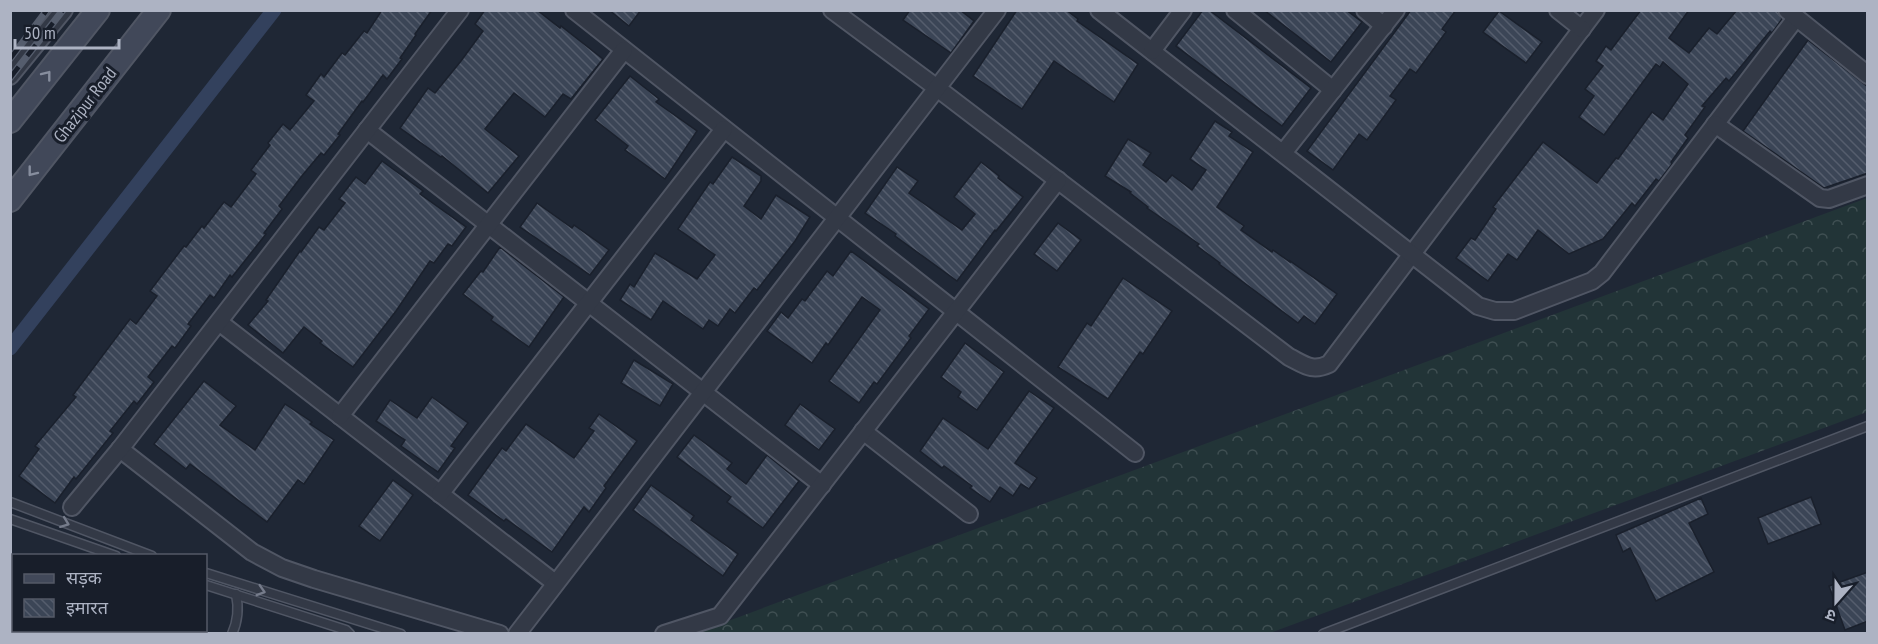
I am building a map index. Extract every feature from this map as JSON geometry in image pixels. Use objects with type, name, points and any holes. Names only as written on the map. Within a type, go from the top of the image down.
[{"type":"main road","points":[[10,121],[98,10]]},
{"type":"main road","name":"Ghazipur Road","points":[[10,200],[159,10]]},
{"type":"street","points":[[10,76],[64,10]]},
{"type":"street","points":[[72,507],[120,449],[460,10]]},
{"type":"street","points":[[574,10],[1135,453]]},
{"type":"street","points":[[832,10],[1289,357],[1312,369],[1329,364],[1596,10]]},
{"type":"street","points":[[517,633],[997,10]]},
{"type":"street","points":[[1099,10],[1478,306],[1495,311],[1514,311],[1592,281],[1611,261],[1715,124],[1791,14],[1868,75]]},
{"type":"street","points":[[1152,51],[1183,10]]},
{"type":"street","points":[[1235,10],[1333,90]]},
{"type":"street","points":[[1365,10],[1384,26]]},
{"type":"street","points":[[1283,153],[1396,10]]},
{"type":"street","points":[[1558,10],[1582,29]]},
{"type":"street","points":[[340,416],[624,50]]},
{"type":"street","points":[[1715,124],[1820,198],[1829,199],[1868,185]]},
{"type":"street","points":[[440,494],[724,129]]},
{"type":"street","points":[[367,130],[822,485]]},
{"type":"street","points":[[664,633],[720,616],[1058,180]]},
{"type":"street","points":[[219,322],[555,583]]},
{"type":"street","points":[[863,432],[969,514]]},
{"type":"street","points":[[120,449],[252,552],[282,568],[500,633]]},
{"type":"lane","points":[[1323,633],[1868,426]]},
{"type":"lane","points":[[10,502],[149,554]]},
{"type":"lane","points":[[10,519],[113,554]]},
{"type":"lane","points":[[207,573],[401,633]]},
{"type":"lane","points":[[207,585],[350,633]]},
{"type":"lane","points":[[232,633],[237,617],[236,594]]},
{"type":"green space","points":[[1867,198],[1867,412],[1270,633],[693,634]]},
{"type":"building","points":[[382,10],[432,10],[387,79],[383,75],[324,155],[321,153],[301,177],[279,206],[282,209],[264,233],[266,234],[232,277],[230,275],[214,298],[210,295],[188,324],[191,326],[175,348],[172,346],[148,377],[154,382],[137,404],[134,401],[110,431],[113,433],[76,479],[74,477],[55,503],[19,476],[39,449],[35,446],[76,397],[73,395],[130,319],[136,324],[157,296],[150,291],[184,246],[186,247],[202,226],[204,228],[224,202],[231,207],[256,174],[251,170],[270,145],[268,143],[283,124],[290,130],[314,101],[306,95],[321,74],[324,77],[342,53],[345,55],[364,31],[367,33]]},
{"type":"building","points":[[485,10],[537,10],[603,59],[571,99],[563,94],[545,117],[514,93],[485,129],[519,156],[488,193],[442,156],[400,128],[428,88],[435,93],[483,31],[475,24]]},
{"type":"building","points":[[609,10],[641,10],[629,26]]},
{"type":"building","points":[[910,10],[960,10],[974,21],[951,53],[903,20]]},
{"type":"building","points":[[1017,10],[1066,10],[1078,19],[1077,21],[1138,64],[1114,102],[1054,61],[1022,109],[973,76]]},
{"type":"building","points":[[1203,10],[1209,10],[1311,88],[1282,126],[1176,46]]},
{"type":"building","points":[[1264,10],[1346,10],[1362,22],[1331,62]]},
{"type":"building","points":[[1411,10],[1456,10],[1442,29],[1446,32],[1416,73],[1410,69],[1390,96],[1396,100],[1367,140],[1359,134],[1333,170],[1307,151]]},
{"type":"building","points":[[1641,10],[1689,10],[1669,38],[1689,53],[1709,28],[1717,34],[1737,10],[1777,10],[1782,19],[1729,81],[1726,78],[1702,106],[1705,107],[1685,135],[1688,138],[1671,162],[1672,164],[1659,181],[1656,179],[1635,206],[1632,203],[1603,239],[1569,254],[1538,230],[1517,260],[1508,254],[1488,281],[1456,258],[1471,238],[1475,240],[1496,209],[1493,207],[1543,142],[1597,183],[1616,158],[1618,159],[1652,112],[1663,120],[1688,84],[1663,62],[1660,67],[1656,64],[1604,135],[1579,117],[1594,96],[1585,89],[1603,66],[1596,61],[1606,46],[1611,50]]},
{"type":"building","points":[[1499,11],[1542,42],[1526,63],[1483,32]]},
{"type":"building","points":[[1808,40],[1868,87],[1868,173],[1824,188],[1743,131]]},
{"type":"building","points":[[630,76],[659,99],[656,102],[697,131],[665,179],[625,150],[628,146],[595,120]]},
{"type":"building","points":[[1215,121],[1232,132],[1229,136],[1253,152],[1217,207],[1244,226],[1241,230],[1337,294],[1315,324],[1304,316],[1298,323],[1219,264],[1197,246],[1199,244],[1147,208],[1131,192],[1105,176],[1128,139],[1151,153],[1143,165],[1166,182],[1172,175],[1192,190],[1206,170],[1190,159]]},
{"type":"building","points":[[732,157],[761,176],[761,181],[744,206],[761,219],[776,195],[810,217],[795,241],[757,290],[754,288],[735,313],[730,309],[718,326],[709,320],[703,329],[663,301],[651,320],[620,300],[630,284],[634,287],[655,253],[697,279],[715,255],[678,229],[710,182],[713,184]]},
{"type":"building","points":[[382,161],[423,191],[420,194],[466,227],[452,246],[448,244],[434,263],[430,261],[396,311],[353,367],[320,343],[322,341],[304,327],[283,353],[248,325],[268,301],[266,300],[319,227],[324,230],[345,203],[339,199],[356,177],[365,184]]},
{"type":"building","points":[[981,162],[1023,197],[957,281],[865,213],[897,167],[918,181],[909,193],[962,230],[975,214],[954,197]]},
{"type":"building","points":[[537,203],[572,228],[574,225],[609,250],[590,275],[520,227]]},
{"type":"building","points":[[1058,223],[1081,240],[1057,271],[1034,254]]},
{"type":"building","points":[[500,247],[564,297],[529,347],[491,320],[493,317],[463,294],[481,271],[483,272]]},
{"type":"building","points":[[851,251],[929,309],[877,384],[874,382],[859,403],[829,381],[880,310],[862,297],[828,345],[826,343],[812,363],[767,331],[781,312],[788,318],[802,299],[805,301],[827,271],[833,276]]},
{"type":"building","points":[[1123,278],[1172,311],[1143,354],[1140,352],[1108,399],[1058,367],[1087,323],[1091,326]]},
{"type":"building","points":[[965,343],[1004,372],[977,410],[958,397],[961,392],[941,377]]},
{"type":"building","points":[[634,360],[673,384],[660,406],[621,383]]},
{"type":"building","points":[[204,381],[236,406],[220,425],[255,450],[285,404],[334,440],[304,484],[298,480],[267,522],[190,464],[186,469],[154,444]]},
{"type":"building","points":[[1029,391],[1054,408],[1015,463],[1037,478],[1029,489],[1021,484],[1013,496],[1000,487],[990,502],[970,488],[972,486],[944,466],[942,468],[920,451],[943,418],[988,449]]},
{"type":"building","points":[[432,397],[468,423],[451,446],[455,448],[438,472],[401,446],[405,440],[376,421],[390,400],[417,418]]},
{"type":"building","points":[[800,404],[835,429],[819,450],[785,425]]},
{"type":"building","points":[[599,414],[637,441],[604,486],[606,488],[589,512],[584,507],[552,552],[468,495],[502,448],[506,451],[526,424],[574,458],[594,431],[589,428]]},
{"type":"building","points":[[694,435],[732,463],[727,469],[746,484],[767,455],[799,481],[763,528],[727,502],[731,497],[677,457]]},
{"type":"building","points":[[393,480],[413,495],[380,541],[359,526]]},
{"type":"building","points":[[651,485],[694,516],[691,520],[738,554],[723,576],[633,510]]},
{"type":"building","points":[[1811,497],[1821,524],[1768,544],[1758,518]]},
{"type":"building","points":[[1701,498],[1708,514],[1689,523],[1714,572],[1656,601],[1630,548],[1623,552],[1616,535]]},
{"type":"building","points":[[1868,572],[1868,621],[1845,630],[1829,586]]},
{"type":"waterway","points":[[10,348],[274,10]]},
{"type":"railway","points":[[10,59],[47,10]]},
{"type":"railway","points":[[10,78],[63,10]]}]
